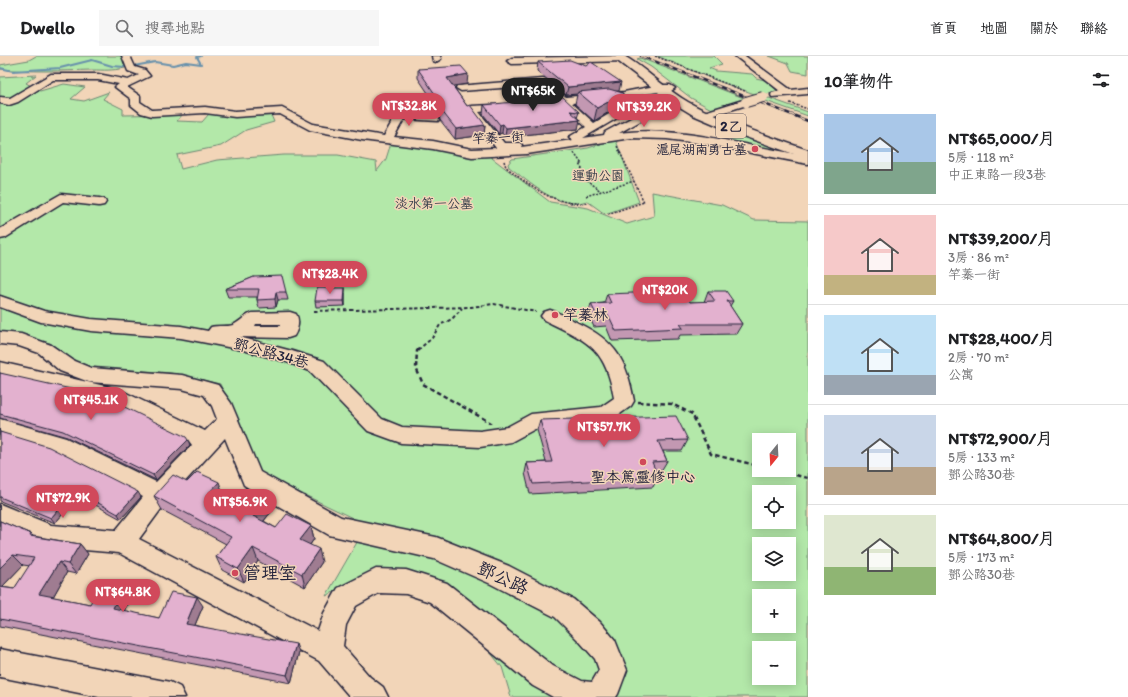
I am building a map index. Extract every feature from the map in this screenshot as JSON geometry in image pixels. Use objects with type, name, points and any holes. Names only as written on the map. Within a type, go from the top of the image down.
[{"type":"main road","name":"2乙","points":[[622,57],[666,89],[709,114],[808,155]]},
{"type":"main road","name":"2乙","points":[[709,114],[808,150]]},
{"type":"street","points":[[0,100],[9,102],[14,100],[51,77],[98,77],[129,83],[145,76],[142,72],[131,69],[126,56]]},
{"type":"street","points":[[530,61],[544,57],[542,56]]},
{"type":"street","points":[[740,56],[754,69],[788,93]]},
{"type":"street","points":[[512,61],[622,57]]},
{"type":"street","points":[[460,88],[543,82],[593,128]]},
{"type":"street","name":"竿蓁一街","points":[[129,83],[120,87],[136,98],[135,103],[145,111],[180,113],[204,110],[235,114],[282,111],[310,128],[387,140],[457,148],[472,153],[527,150],[631,135],[667,136],[705,141],[808,160]]},
{"type":"street","points":[[501,147],[471,109],[624,95],[666,89]]},
{"type":"street","points":[[609,137],[647,113],[648,100],[666,89]]},
{"type":"street","points":[[709,114],[766,96],[808,91]]},
{"type":"street","points":[[457,148],[501,147],[579,136],[627,108],[624,95]]},
{"type":"street","points":[[387,140],[401,115],[434,119]]},
{"type":"street","points":[[0,235],[61,198],[99,202]]},
{"type":"street","name":"鄧公路34巷","points":[[0,302],[40,316],[90,325],[181,332],[238,330]]},
{"type":"street","points":[[511,434],[531,422],[606,414],[624,401],[622,381],[614,358],[595,339],[550,316]]},
{"type":"street","name":"鄧公路34巷","points":[[181,332],[250,346],[292,357],[317,366],[375,425],[401,435],[480,439],[511,434]]},
{"type":"street","name":"鄧公路","points":[[0,338],[21,340],[45,348],[67,366],[89,375],[182,382],[211,390],[221,403],[252,478],[337,527],[436,548],[500,575],[564,608],[590,632],[605,650],[613,670],[608,684],[598,697],[579,695],[544,676],[438,592],[406,582],[376,581],[347,597],[333,622],[329,651]]},
{"type":"street","points":[[0,369],[111,394],[196,435],[204,445]]},
{"type":"street","points":[[122,542],[159,494],[224,425]]},
{"type":"street","points":[[0,427],[59,444],[159,494]]},
{"type":"street","points":[[0,514],[50,536],[122,542],[329,651],[360,687],[373,697]]},
{"type":"street","points":[[0,663],[170,697]]},
{"type":"path","points":[[655,56],[714,80],[766,96]]},
{"type":"path","points":[[608,214],[644,202],[609,137]]},
{"type":"path","points":[[571,147],[582,164],[578,164],[588,180],[585,180],[602,191]]},
{"type":"path","points":[[509,157],[504,162],[506,167],[552,201],[569,204],[588,203]]},
{"type":"path","points":[[586,196],[634,181]]},
{"type":"path","points":[[314,311],[463,308],[494,304],[550,316]]},
{"type":"path","points":[[463,308],[452,319],[440,325],[432,338],[417,351],[416,368],[423,384],[446,399],[511,434]]},
{"type":"path","points":[[624,401],[672,404],[692,414],[711,454],[752,464]]},
{"type":"path","points":[[796,475],[808,478]]},
{"type":"green space","points":[[36,56],[123,56],[125,68],[116,70],[57,71],[0,69],[0,65],[29,60]]},
{"type":"green space","points":[[657,56],[714,56],[722,64],[709,68],[716,71],[752,74],[756,78],[769,81],[777,91],[760,96],[715,80]]},
{"type":"green space","points":[[769,56],[808,56],[808,74],[792,71],[788,63]]},
{"type":"green space","points":[[640,58],[749,100],[715,111],[691,98],[651,67],[637,59]]},
{"type":"green space","name":"淡水第一公墓","points":[[36,75],[26,83],[40,91],[64,84],[85,87],[71,99],[84,101],[109,92],[103,99],[123,109],[123,115],[183,114],[177,121],[202,122],[209,114],[271,115],[274,122],[246,130],[221,146],[177,155],[181,169],[217,160],[284,155],[338,155],[376,162],[377,171],[386,159],[391,143],[447,149],[464,156],[488,155],[550,202],[588,208],[627,224],[654,216],[652,192],[722,205],[754,220],[808,221],[808,697],[511,697],[502,667],[439,589],[377,570],[326,596],[367,525],[259,473],[220,384],[171,373],[83,366],[50,343],[0,333],[0,77]]},
{"type":"green space","points":[[769,98],[808,112],[808,116],[763,100]]},
{"type":"green space","points":[[743,134],[808,158],[725,142]]},
{"type":"green space","name":"運動公園","points":[[615,138],[639,202],[605,214],[587,201],[576,203],[555,199],[535,187],[509,167],[508,164],[512,159],[588,148],[601,144],[601,141]]},
{"type":"building","points":[[570,60],[586,66],[591,62],[621,82],[568,87],[538,62]]},
{"type":"building","points":[[461,66],[468,74],[447,78],[467,106],[470,105],[485,125],[456,129],[441,110],[440,106],[436,104],[439,104],[434,97],[437,97],[418,69]]},
{"type":"building","points":[[609,89],[623,94],[597,108],[578,92]]},
{"type":"building","points":[[563,97],[579,112],[570,111],[580,120],[506,128],[503,124],[500,125],[484,105]]},
{"type":"building","points":[[282,276],[286,292],[276,292],[275,299],[257,300],[259,289],[225,289],[254,277]]},
{"type":"building","points":[[317,288],[345,288],[344,301],[315,301]]},
{"type":"building","points":[[684,291],[690,302],[715,301],[708,291],[726,291],[733,301],[727,301],[742,324],[680,324],[683,328],[616,331],[609,316],[597,316],[591,304],[611,303],[607,294]]},
{"type":"building","points":[[0,373],[102,396],[186,437],[188,440],[153,475],[63,431],[0,414]]},
{"type":"building","name":"聖本篤靈修中心","points":[[676,416],[688,440],[658,441],[667,461],[652,462],[658,477],[533,484],[527,463],[552,462],[540,420]]},
{"type":"building","points":[[0,432],[49,447],[138,492],[118,514],[75,490],[51,518],[0,497]]},
{"type":"building","points":[[197,472],[219,482],[209,493],[231,505],[245,488],[267,498],[253,516],[276,528],[287,514],[311,526],[300,540],[319,549],[302,574],[253,548],[238,569],[216,557],[231,537],[154,496],[173,475],[187,482]]},
{"type":"building","points":[[0,521],[31,534],[30,536],[80,544],[68,564],[59,562],[39,594],[90,604],[103,580],[125,584],[113,608],[159,618],[171,592],[197,597],[186,624],[296,644],[287,675],[0,619],[0,587],[14,589],[34,558],[13,555],[0,568]]},
{"type":"waterway","points":[[134,66],[155,62],[173,65],[186,62],[201,64],[197,57],[201,56]]},
{"type":"waterway","points":[[0,68],[13,71],[60,68],[92,60],[112,66],[125,67]]},
{"type":"railway","points":[[641,56],[808,121]]},
{"type":"place","name":"滬尾湖南勇古墓","points":[[755,149]]},
{"type":"place","name":"竿蓁林","points":[[555,315]]},
{"type":"place","name":"聖本篤靈修中心","points":[[643,462]]},
{"type":"place","name":"管理室","points":[[235,573]]}]
